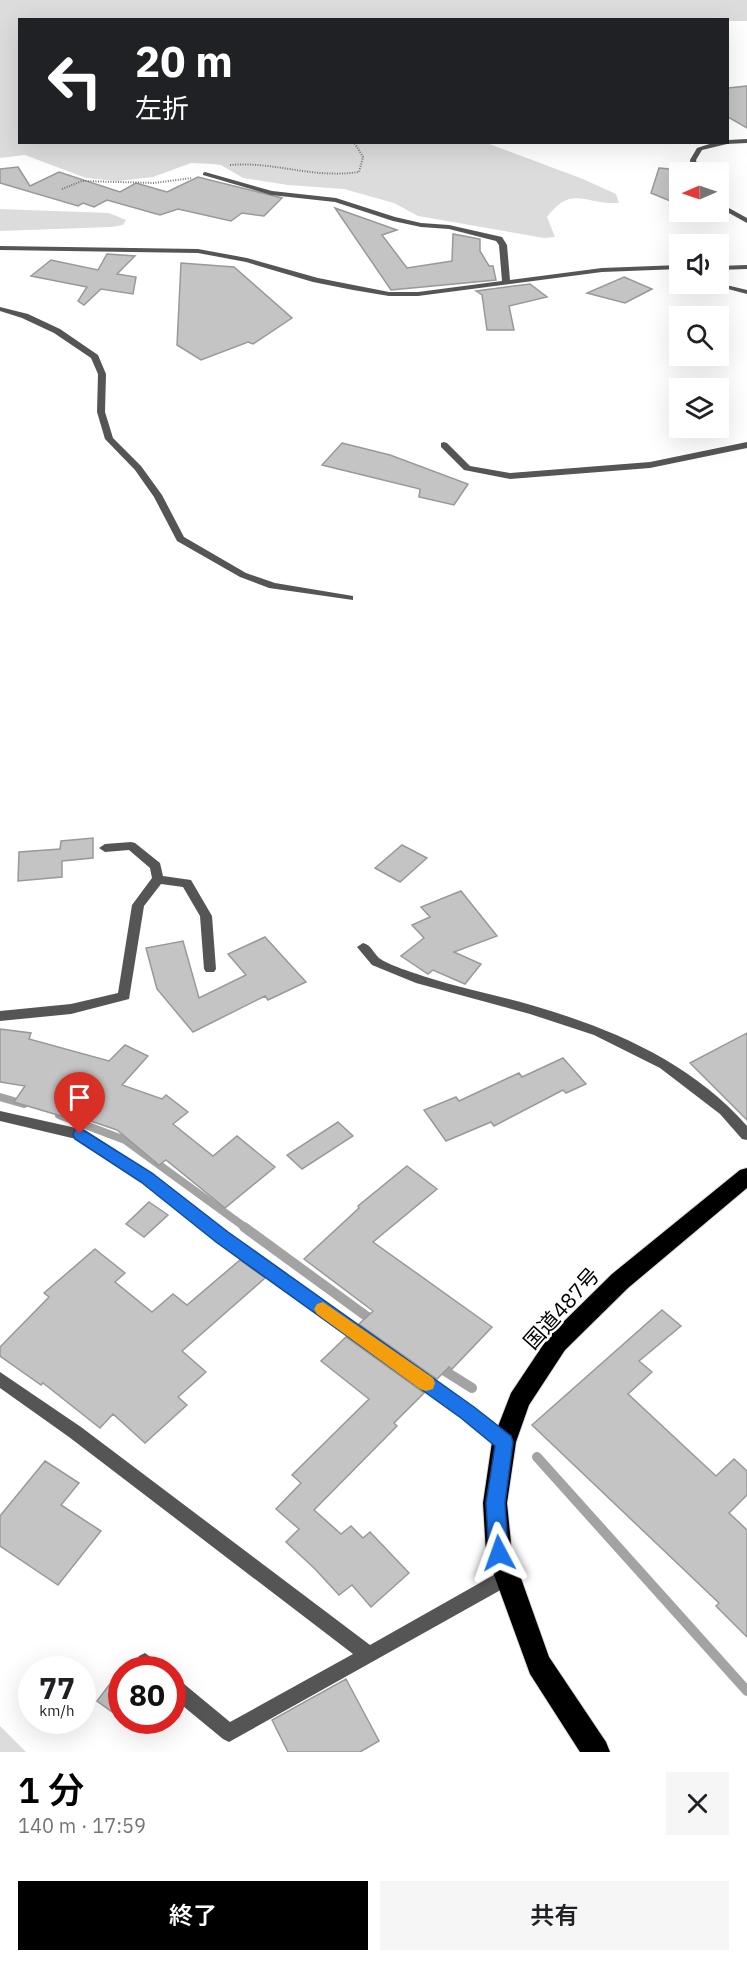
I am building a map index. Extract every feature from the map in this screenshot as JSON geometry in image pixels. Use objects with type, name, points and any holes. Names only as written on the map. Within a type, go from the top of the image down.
[{"type":"highway","name":"国道487号","points":[[596,1752],[538,1665],[499,1553],[495,1503],[504,1442],[519,1400],[557,1343],[620,1281],[747,1176]]},
{"type":"street","points":[[729,142],[747,141]]},
{"type":"street","points":[[693,162],[699,149],[719,144]]},
{"type":"street","points":[[206,174],[271,193],[336,200],[393,219],[421,225],[449,227],[499,239],[503,245],[506,283]]},
{"type":"street","points":[[729,210],[747,220]]},
{"type":"street","points":[[0,248],[198,250],[247,260],[316,280],[389,294],[430,293],[602,270],[669,268]]},
{"type":"street","points":[[729,268],[747,267]]},
{"type":"street","points":[[646,269],[669,273]]},
{"type":"street","points":[[729,288],[747,292]]},
{"type":"street","points":[[0,309],[25,316],[57,331],[94,357],[102,374],[101,412],[109,439],[138,468],[159,497],[180,539],[243,575],[273,586],[349,598]]},
{"type":"street","points":[[444,445],[467,468],[510,476],[650,465],[747,445]]},
{"type":"street","points":[[0,1016],[71,1009],[124,996],[138,905],[158,879],[156,866],[131,846],[105,848]]},
{"type":"street","points":[[158,879],[187,883],[206,916],[210,969]]},
{"type":"street","points":[[363,947],[376,962],[421,980],[532,1010],[599,1032],[665,1064],[725,1110],[747,1135]]},
{"type":"street","points":[[0,1116],[80,1134],[146,1177],[222,1237],[468,1413],[504,1442]]},
{"type":"street","points":[[0,1379],[75,1432],[369,1655]]},
{"type":"street","points":[[186,1697],[229,1733],[507,1577]]},
{"type":"path","points":[[62,189],[82,181],[154,183],[206,174],[232,164],[252,164],[309,174],[338,176],[359,172],[363,157],[355,144]]},
{"type":"shaded area","points":[[0,0],[747,0],[747,21],[729,21],[729,18],[18,18],[18,144],[490,144],[583,179],[616,194],[619,203],[580,198],[564,201],[547,217],[555,237],[544,238],[418,216],[394,203],[344,189],[288,185],[243,178],[221,165],[191,163],[153,177],[118,181],[86,178],[25,155],[0,158]]},
{"type":"shaded area","points":[[0,209],[109,213],[126,220],[123,225],[111,227],[0,231]]},
{"type":"shaded area","points":[[0,1726],[26,1752],[0,1752]]},
{"type":"building","points":[[747,86],[747,128],[729,118],[729,88]]},
{"type":"building","points":[[18,167],[30,186],[59,172],[120,192],[136,183],[167,192],[198,177],[282,198],[264,216],[242,213],[231,221],[178,209],[160,215],[107,200],[94,207],[83,203],[78,206],[0,183],[0,169]]},
{"type":"building","points":[[659,168],[669,169],[669,200],[651,193]]},
{"type":"building","points":[[335,208],[397,230],[382,235],[407,268],[452,261],[453,234],[480,239],[480,251],[489,266],[493,266],[496,280],[391,290]]},
{"type":"building","points":[[107,254],[135,256],[117,274],[136,277],[133,294],[101,289],[84,305],[78,301],[87,287],[31,276],[51,260],[98,270]]},
{"type":"building","points":[[181,263],[234,267],[292,318],[253,344],[248,342],[201,360],[177,345]]},
{"type":"building","points":[[624,277],[652,289],[625,303],[587,293]]},
{"type":"building","points":[[530,284],[547,297],[509,306],[514,330],[487,330],[482,295],[476,291]]},
{"type":"building","points":[[342,443],[390,455],[468,484],[454,505],[419,497],[420,489],[322,465]]},
{"type":"building","points":[[93,838],[93,858],[62,861],[62,877],[18,881],[19,852],[60,849],[61,841]]},
{"type":"building","points":[[402,845],[427,858],[400,882],[375,868]]},
{"type":"building","points":[[461,891],[497,936],[454,952],[481,964],[465,984],[433,970],[428,974],[401,956],[424,938],[412,925],[430,917],[421,907]]},
{"type":"building","points":[[265,937],[306,982],[268,1000],[265,996],[193,1032],[157,989],[146,948],[183,941],[199,998],[246,975],[228,954]]},
{"type":"building","points":[[0,1029],[31,1033],[29,1039],[109,1061],[125,1045],[148,1056],[122,1085],[162,1099],[166,1095],[188,1112],[173,1124],[213,1156],[237,1136],[275,1167],[225,1208],[166,1160],[159,1165],[117,1130],[70,1114],[68,1118],[14,1102],[25,1086],[0,1082]]},
{"type":"building","points":[[747,1033],[747,1120],[690,1063]]},
{"type":"building","points":[[563,1058],[586,1084],[566,1093],[563,1090],[494,1126],[491,1122],[446,1141],[424,1110],[456,1097],[459,1101],[519,1073],[522,1077]]},
{"type":"building","points":[[338,1122],[353,1136],[302,1169],[287,1155]]},
{"type":"building","points":[[407,1166],[437,1189],[373,1242],[492,1327],[452,1369],[449,1367],[437,1379],[359,1324],[373,1311],[304,1259],[359,1208],[358,1206]]},
{"type":"building","points":[[149,1202],[168,1215],[144,1237],[126,1224]]},
{"type":"building","points":[[95,1249],[125,1273],[115,1282],[152,1312],[173,1294],[187,1305],[240,1260],[265,1278],[182,1351],[206,1372],[178,1397],[187,1405],[145,1443],[113,1414],[100,1428],[43,1383],[41,1385],[0,1356],[0,1347],[49,1297],[44,1293]]},
{"type":"building","points":[[662,1310],[681,1326],[639,1361],[652,1372],[628,1394],[716,1476],[734,1459],[747,1471],[747,1495],[729,1513],[747,1530],[747,1637],[716,1606],[719,1603],[532,1425]]},
{"type":"building","points":[[346,1337],[424,1393],[394,1423],[397,1426],[314,1510],[341,1534],[351,1526],[363,1538],[370,1532],[409,1573],[371,1607],[352,1585],[339,1595],[286,1542],[299,1529],[276,1509],[301,1483],[292,1475],[369,1399],[321,1361]]},
{"type":"building","points":[[45,1461],[79,1483],[61,1505],[101,1531],[58,1585],[0,1546],[0,1516]]},
{"type":"building","points":[[346,1679],[379,1741],[360,1752],[288,1752],[272,1720]]},
{"type":"building","points":[[108,1686],[108,1709],[97,1701]]},
{"type":"waterway","points":[[0,1097],[24,1104]]},
{"type":"waterway","points":[[59,1115],[125,1140],[246,1228]]},
{"type":"waterway","points":[[244,1227],[373,1321]]},
{"type":"waterway","points":[[437,1366],[472,1388]]},
{"type":"waterway","points":[[537,1457],[747,1691]]},
{"type":"slow traffic","points":[[323,1309],[426,1383]]},
{"type":"route","points":[[80,1134],[146,1177],[222,1237],[468,1413],[504,1442],[495,1503],[499,1553]]}]
